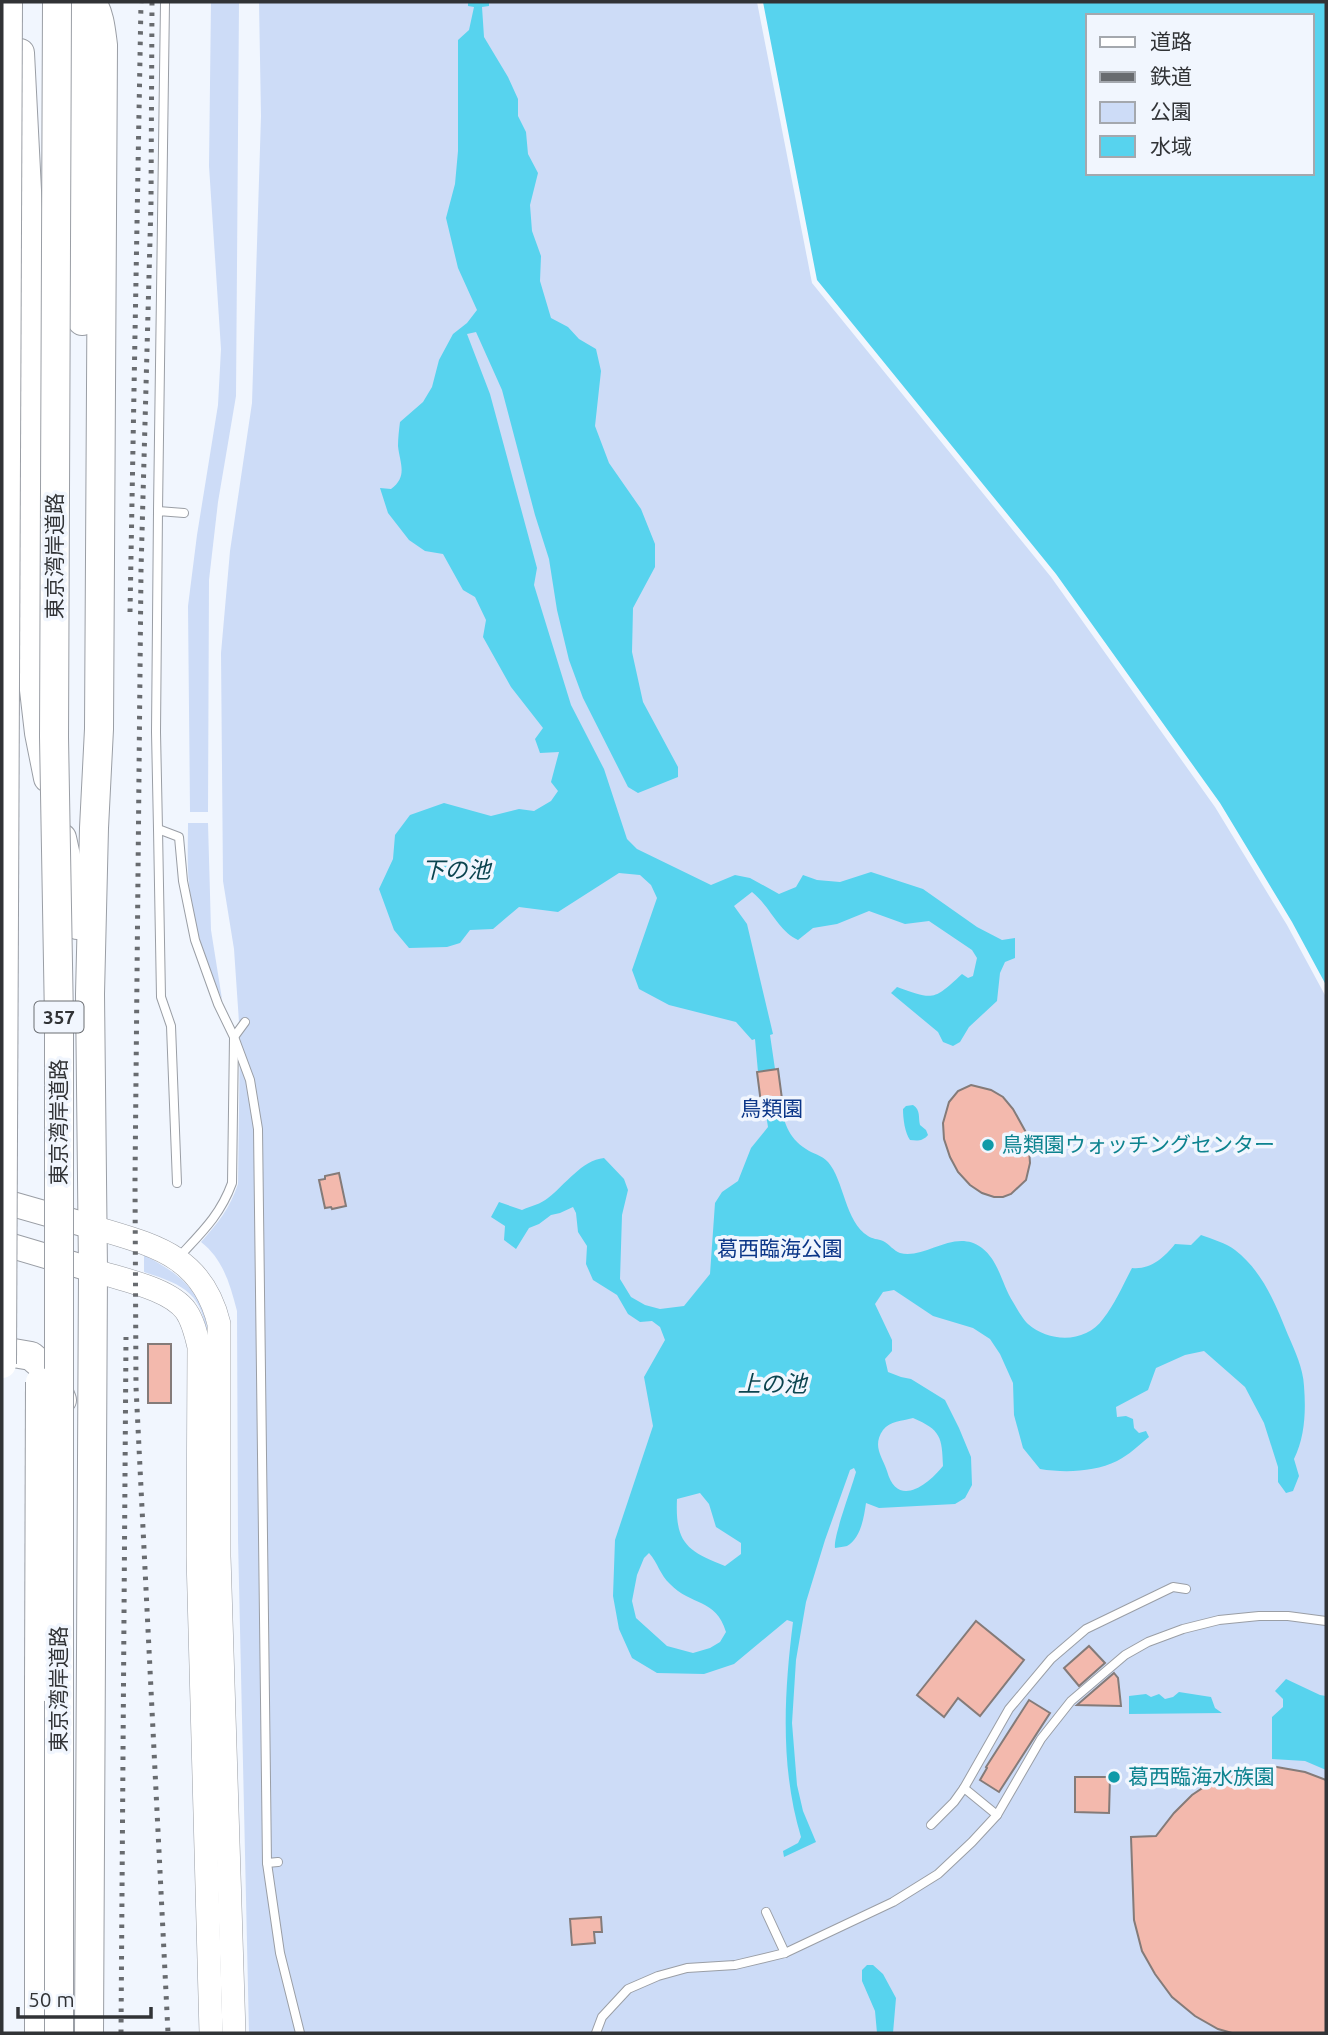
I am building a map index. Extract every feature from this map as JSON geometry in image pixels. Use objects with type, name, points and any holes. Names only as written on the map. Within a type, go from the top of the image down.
[{"type":"highway","points":[[2,1364],[8,2]]},
{"type":"highway","points":[[17,2],[28,209],[34,449],[34,690],[39,733],[74,891],[78,932],[90,994]]},
{"type":"highway","name":"東京湾岸道路","points":[[57,2],[54,737],[59,1020],[59,2033]]},
{"type":"highway","points":[[73,2],[76,24],[83,305],[80,605],[94,828]]},
{"type":"highway","points":[[89,2033],[93,1270],[90,994],[99,715],[103,45],[101,24],[92,2]]},
{"type":"highway","points":[[39,2033],[39,1455],[43,1289],[59,1020]]},
{"type":"highway","points":[[2,1351],[32,1356],[51,1373],[62,1399],[68,1434],[71,1496],[91,1581]]},
{"type":"highway","points":[[68,2033],[91,1683]]},
{"type":"main road","points":[[2,1201],[93,1227]]},
{"type":"main road","points":[[2,1243],[93,1270]]},
{"type":"street","points":[[93,1227],[155,1246],[177,1259],[205,1288],[212,1299],[219,1324],[219,1556],[234,2033]]},
{"type":"street","points":[[93,1270],[168,1295],[186,1310],[199,1347],[198,1556],[211,2033]]},
{"type":"lane","points":[[165,2],[156,732],[161,997],[171,1026],[177,1183]]},
{"type":"lane","points":[[158,511],[184,513]]},
{"type":"lane","points":[[158,829],[179,837],[183,881],[195,940],[250,1080],[258,1129],[268,1655],[267,1863],[280,1953],[300,2033]]},
{"type":"lane","points":[[177,1259],[218,1215],[232,1183],[234,1037],[245,1022]]},
{"type":"lane","points":[[931,1825],[954,1802],[1009,1709],[1051,1659],[1086,1629],[1173,1587],[1186,1588]]},
{"type":"lane","points":[[596,2033],[602,2017],[628,1989],[657,1976],[687,1968],[735,1965],[785,1953],[893,1902],[938,1874],[997,1815],[1041,1739],[1071,1701],[1125,1654],[1183,1629],[1219,1620],[1288,1616],[1326,1621]]},
{"type":"lane","points":[[964,1788],[997,1815]]},
{"type":"lane","points":[[267,1863],[278,1862]]},
{"type":"lane","points":[[766,1912],[785,1953]]},
{"type":"green space","points":[[211,2],[239,2],[236,396],[218,502],[209,580],[208,812],[190,812],[188,606],[218,405],[221,349],[209,166]]},
{"type":"green space","name":"葛西臨海公園","points":[[259,2],[757,2],[812,283],[1051,577],[1215,807],[1287,925],[1326,997],[1326,2033],[249,2033],[238,1539],[237,1311],[220,1264],[201,1242],[223,1215],[238,1184],[240,1037],[234,949],[223,881],[221,653],[230,551],[252,403],[261,116]]},
{"type":"green space","points":[[188,823],[208,823],[211,930],[222,999],[205,957],[193,914],[188,876]]},
{"type":"green space","points":[[144,1255],[170,1271],[190,1288],[203,1311],[209,1341],[197,1302],[181,1287],[144,1272]]},
{"type":"water","name":"下の池","points":[[468,2],[489,2],[489,6],[482,7],[484,37],[518,99],[518,116],[526,132],[528,154],[538,173],[530,205],[532,231],[541,256],[540,281],[551,318],[568,327],[579,339],[596,349],[601,371],[595,426],[609,463],[641,509],[655,544],[655,567],[633,608],[632,652],[643,702],[678,767],[678,777],[638,793],[628,787],[583,698],[569,660],[549,559],[502,390],[476,332],[467,334],[490,394],[537,568],[534,585],[571,705],[604,769],[627,839],[637,849],[711,885],[735,875],[750,878],[779,894],[796,887],[803,875],[817,880],[840,882],[871,872],[923,889],[977,927],[1002,940],[1015,938],[1015,958],[1005,962],[1000,973],[997,1001],[969,1027],[960,1042],[953,1046],[943,1042],[938,1032],[891,993],[897,987],[932,996],[962,974],[968,978],[973,976],[977,958],[972,950],[929,921],[905,924],[869,911],[837,924],[813,928],[798,940],[785,931],[752,892],[734,906],[747,924],[773,1034],[770,1035],[775,1069],[758,1072],[755,1039],[752,1040],[736,1022],[669,1005],[639,989],[632,970],[657,898],[651,885],[640,875],[619,873],[558,912],[519,907],[493,929],[470,930],[460,943],[447,947],[409,948],[394,930],[379,889],[393,859],[395,835],[410,815],[444,803],[491,816],[519,809],[534,811],[551,801],[558,791],[551,782],[559,752],[540,753],[535,739],[543,728],[511,687],[483,637],[486,620],[475,597],[463,590],[443,554],[425,551],[409,540],[388,513],[380,488],[391,489],[400,479],[400,422],[423,402],[432,387],[439,360],[453,334],[467,323],[477,310],[458,268],[446,218],[455,184],[458,151],[458,40],[469,30],[474,7],[468,6]]},
{"type":"water","points":[[763,2],[1326,2],[1326,985],[1292,922],[1220,803],[1056,574],[817,280]]},
{"type":"water","name":"上の池","points":[[780,1100],[785,1121],[795,1140],[828,1162],[860,1230],[900,1253],[920,1252],[951,1242],[972,1242],[988,1253],[1009,1295],[1028,1324],[1047,1335],[1067,1338],[1087,1333],[1096,1327],[1111,1307],[1132,1268],[1145,1267],[1156,1262],[1175,1244],[1191,1245],[1201,1235],[1227,1245],[1253,1268],[1273,1300],[1298,1360],[1305,1395],[1303,1433],[1294,1459],[1299,1476],[1293,1491],[1286,1493],[1278,1482],[1278,1467],[1264,1423],[1245,1387],[1204,1351],[1185,1355],[1156,1368],[1148,1390],[1116,1407],[1117,1417],[1126,1416],[1133,1419],[1134,1428],[1139,1433],[1146,1431],[1149,1437],[1126,1456],[1108,1465],[1089,1469],[1040,1469],[1023,1448],[1014,1415],[1013,1383],[990,1339],[973,1328],[933,1316],[894,1290],[883,1292],[875,1304],[892,1340],[892,1351],[885,1359],[888,1372],[911,1379],[945,1400],[971,1457],[972,1485],[965,1498],[955,1504],[879,1508],[866,1503],[856,1538],[847,1546],[835,1548],[856,1472],[854,1468],[850,1470],[806,1602],[796,1660],[792,1723],[797,1785],[803,1811],[816,1842],[784,1857],[783,1851],[798,1843],[801,1837],[794,1811],[787,1757],[786,1703],[793,1622],[787,1620],[734,1664],[704,1674],[657,1673],[632,1658],[619,1629],[613,1596],[615,1540],[653,1426],[644,1377],[665,1340],[660,1327],[652,1321],[640,1322],[628,1314],[617,1295],[593,1280],[586,1264],[587,1246],[578,1232],[573,1207],[551,1215],[529,1228],[516,1249],[504,1240],[505,1226],[491,1217],[499,1202],[522,1210],[542,1202],[588,1163],[604,1158],[624,1179],[628,1190],[622,1215],[620,1279],[631,1297],[645,1305],[660,1309],[684,1306],[710,1274],[715,1203],[722,1192],[738,1181],[751,1148],[768,1127],[764,1102]],"holes":[[[913,1418],[935,1431],[942,1448],[943,1466],[921,1486],[905,1491],[898,1489],[892,1482],[879,1451],[878,1441],[883,1430],[889,1425]],[[700,1493],[709,1504],[716,1527],[741,1543],[741,1554],[725,1566],[693,1550],[681,1536],[677,1499]],[[649,1553],[670,1584],[716,1613],[726,1632],[720,1642],[693,1653],[667,1646],[636,1618],[632,1601],[637,1575]]]},
{"type":"water","points":[[913,1105],[918,1112],[920,1125],[928,1135],[920,1140],[910,1140],[905,1126],[903,1109]]},
{"type":"water","points":[[1286,1679],[1326,1696],[1326,1770],[1305,1761],[1272,1759],[1272,1717],[1283,1707],[1283,1699],[1275,1691]]},
{"type":"water","points":[[1179,1692],[1211,1697],[1215,1708],[1222,1713],[1129,1714],[1129,1696],[1146,1694],[1151,1697],[1159,1694],[1165,1699]]},
{"type":"water","points":[[867,1965],[873,1965],[883,1974],[896,1998],[893,2033],[877,2033],[875,2011],[862,1981],[862,1970]]},
{"type":"building","points":[[778,1069],[782,1099],[761,1103],[757,1072]]},
{"type":"building","name":"鳥類園ウォッチングセンター","points":[[971,1085],[991,1090],[1003,1097],[1028,1136],[1030,1163],[1026,1180],[1011,1194],[1003,1197],[982,1193],[970,1185],[958,1172],[944,1139],[943,1123],[949,1102],[958,1091]]},
{"type":"building","points":[[339,1173],[346,1206],[325,1208],[319,1180]]},
{"type":"building","points":[[148,1344],[171,1344],[171,1403],[148,1403]]},
{"type":"building","points":[[976,1621],[1024,1660],[980,1716],[958,1698],[944,1717],[917,1695]]},
{"type":"building","points":[[1089,1646],[1105,1663],[1079,1686],[1064,1668]]},
{"type":"building","points":[[1114,1673],[1118,1678],[1121,1706],[1077,1705]]},
{"type":"building","points":[[1029,1700],[1050,1713],[999,1792],[980,1780]]},
{"type":"building","points":[[1271,1766],[1305,1772],[1326,1780],[1326,2033],[1232,2033],[1218,2029],[1195,2016],[1172,1997],[1155,1974],[1142,1951],[1134,1920],[1131,1837],[1156,1836],[1192,1795],[1213,1781]]},
{"type":"building","points":[[1075,1777],[1110,1777],[1109,1813],[1075,1812]]},
{"type":"building","points":[[601,1917],[602,1932],[594,1932],[595,1943],[572,1945],[570,1919]]},
{"type":"railway","points":[[130,612],[141,2]]},
{"type":"railway","points":[[152,2],[151,203],[141,570],[135,1181],[136,1387],[168,2033]]},
{"type":"railway","points":[[121,2033],[126,1337]]},
{"type":"place","name":"鳥類園ウォッチングセンター","points":[[988,1145]]},
{"type":"place","name":"葛西臨海水族園","points":[[1114,1777]]},
{"type":"park label","name":"鳥類園","points":[[772,1109]]}]
